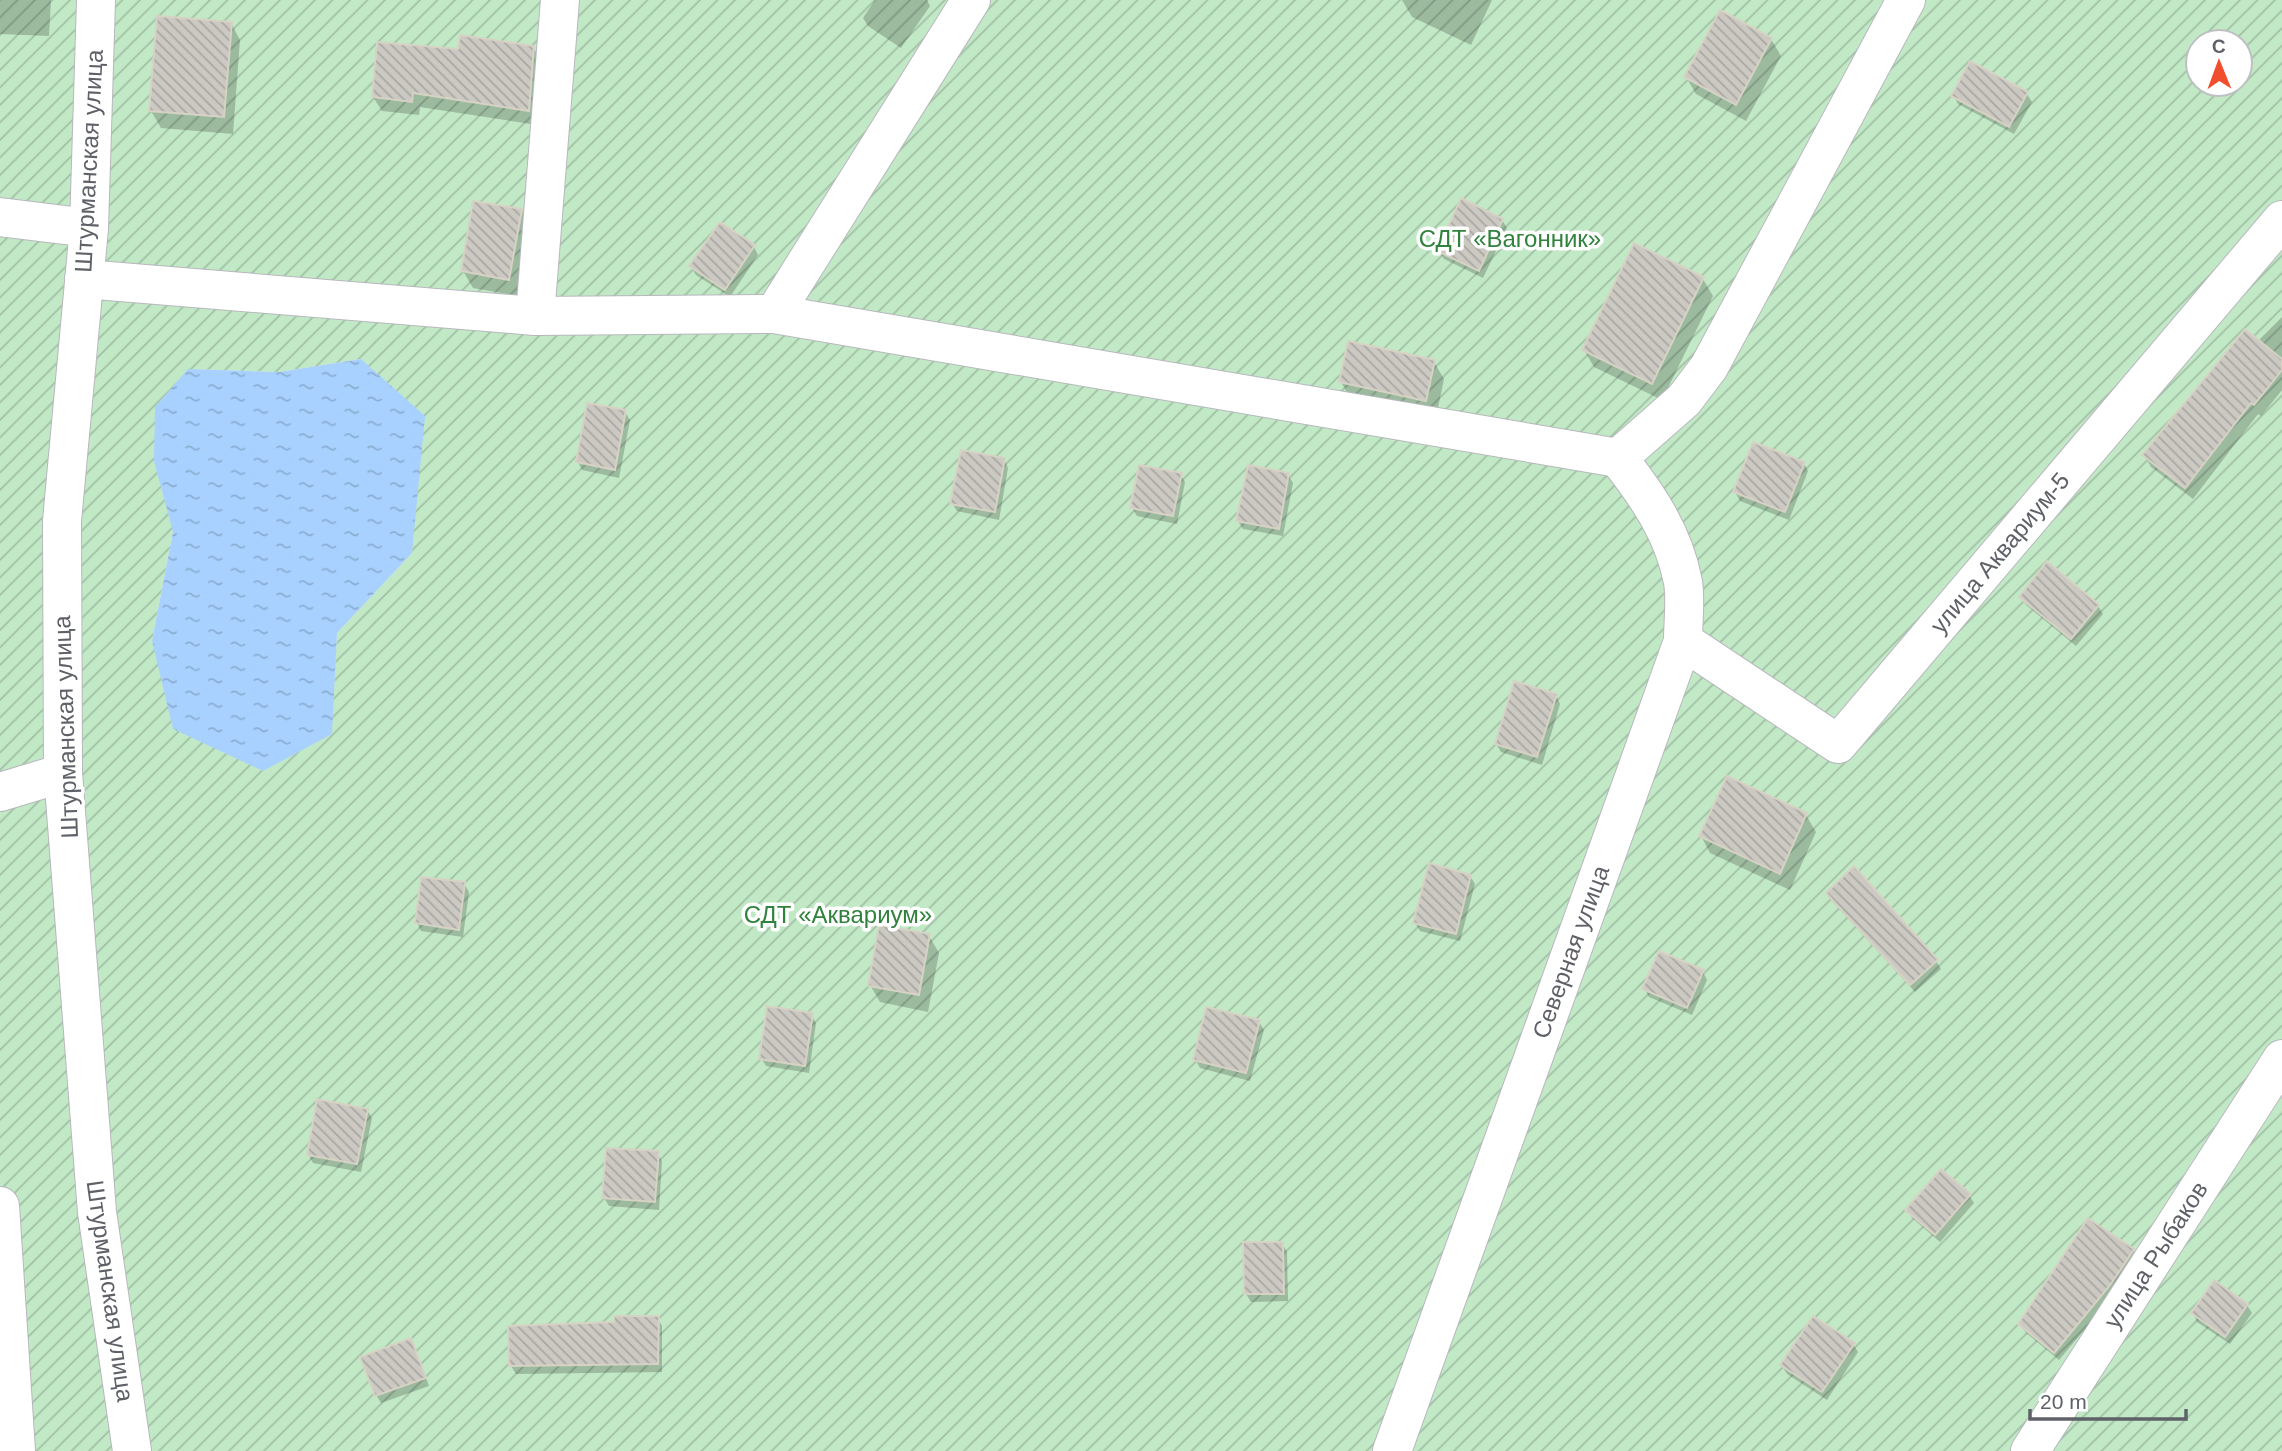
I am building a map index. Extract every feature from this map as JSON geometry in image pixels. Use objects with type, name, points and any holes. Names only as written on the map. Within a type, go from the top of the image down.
[{"type":"street","name":"Штурманская улица","points":[[96,0],[89,229],[62,521],[63,773],[97,1212],[132,1451]]},
{"type":"street","points":[[535,316],[560,0]]},
{"type":"street","points":[[775,313],[971,0]]},
{"type":"street","points":[[84,279],[535,316],[775,313],[1618,458],[1684,400],[1709,367],[1906,0]]},
{"type":"street","points":[[0,217],[89,229]]},
{"type":"street","name":"улица Аквариум-5","points":[[1682,642],[1838,744],[2282,220]]},
{"type":"street","name":"Северная улица","points":[[1392,1451],[1682,642],[1683,583],[1667,529],[1645,491],[1618,458]]},
{"type":"street","points":[[0,792],[63,773]]},
{"type":"street","name":"улица Рыбаков","points":[[2030,1451],[2282,1059]]},
{"type":"street","points":[[0,1206],[16,1451]]},
{"type":"green space","name":"СДТ «Аквариум»","points":[[0,0],[2282,0],[2282,1451],[0,1451]],"holes":[[[361,359],[412,553],[337,633],[331,734],[152,641],[173,532],[188,369],[279,372]]]},
{"type":"water","points":[[361,359],[425,416],[412,553],[337,633],[332,734],[263,771],[173,729],[152,641],[173,532],[154,461],[155,407],[188,369],[279,372]]},
{"type":"building","points":[[1720,10],[1772,38],[1736,105],[1684,77]]},
{"type":"building","points":[[157,16],[232,22],[224,117],[149,111]]},
{"type":"building","points":[[460,35],[534,46],[529,111],[413,93],[412,102],[372,97],[377,42],[458,49]]},
{"type":"building","points":[[1970,61],[2028,92],[2009,127],[1951,96]]},
{"type":"building","points":[[1461,198],[1503,219],[1479,271],[1437,251]]},
{"type":"building","points":[[473,201],[522,209],[509,280],[461,271]]},
{"type":"building","points":[[720,222],[755,245],[725,290],[689,266]]},
{"type":"building","points":[[1634,243],[1704,277],[1652,384],[1582,350]]},
{"type":"building","points":[[2245,329],[2282,359],[2282,370],[2254,405],[2251,403],[2185,488],[2142,455]]},
{"type":"building","points":[[1348,341],[1435,360],[1426,401],[1339,382]]},
{"type":"building","points":[[587,403],[626,410],[615,470],[576,462]]},
{"type":"building","points":[[1753,442],[1805,462],[1785,512],[1733,492]]},
{"type":"building","points":[[961,450],[1005,458],[995,512],[950,504]]},
{"type":"building","points":[[1139,465],[1182,473],[1173,516],[1130,508]]},
{"type":"building","points":[[1248,465],[1289,473],[1279,529],[1236,521]]},
{"type":"building","points":[[2047,561],[2099,605],[2071,639],[2019,597]]},
{"type":"building","points":[[1514,681],[1557,694],[1537,757],[1495,744]]},
{"type":"building","points":[[1727,776],[1807,813],[1780,874],[1699,836]]},
{"type":"building","points":[[1429,863],[1471,875],[1456,934],[1413,923]]},
{"type":"building","points":[[1854,866],[1938,960],[1910,985],[1826,893]]},
{"type":"building","points":[[421,877],[465,882],[459,930],[415,923]]},
{"type":"building","points":[[879,925],[930,934],[919,995],[868,986]]},
{"type":"building","points":[[1659,951],[1704,970],[1687,1008],[1642,989]]},
{"type":"building","points":[[767,1006],[813,1013],[805,1066],[759,1059]]},
{"type":"building","points":[[1206,1007],[1260,1020],[1246,1073],[1193,1060]]},
{"type":"building","points":[[317,1099],[368,1109],[357,1164],[307,1155]]},
{"type":"building","points":[[606,1148],[659,1151],[655,1202],[602,1198]]},
{"type":"building","points":[[1941,1169],[1971,1194],[1935,1235],[1905,1210]]},
{"type":"building","points":[[2088,1218],[2134,1249],[2111,1284],[2054,1353],[2018,1324]]},
{"type":"building","points":[[1243,1242],[1283,1242],[1284,1294],[1244,1294]]},
{"type":"building","points":[[2214,1280],[2248,1304],[2225,1337],[2191,1313]]},
{"type":"building","points":[[614,1316],[659,1316],[658,1364],[509,1366],[508,1326],[614,1322]]},
{"type":"building","points":[[1813,1316],[1855,1343],[1822,1392],[1780,1365]]},
{"type":"building","points":[[411,1338],[426,1378],[375,1396],[360,1357]]},
{"type":"park label","name":"СДТ «Вагонник»","points":[[1510,239]]}]
